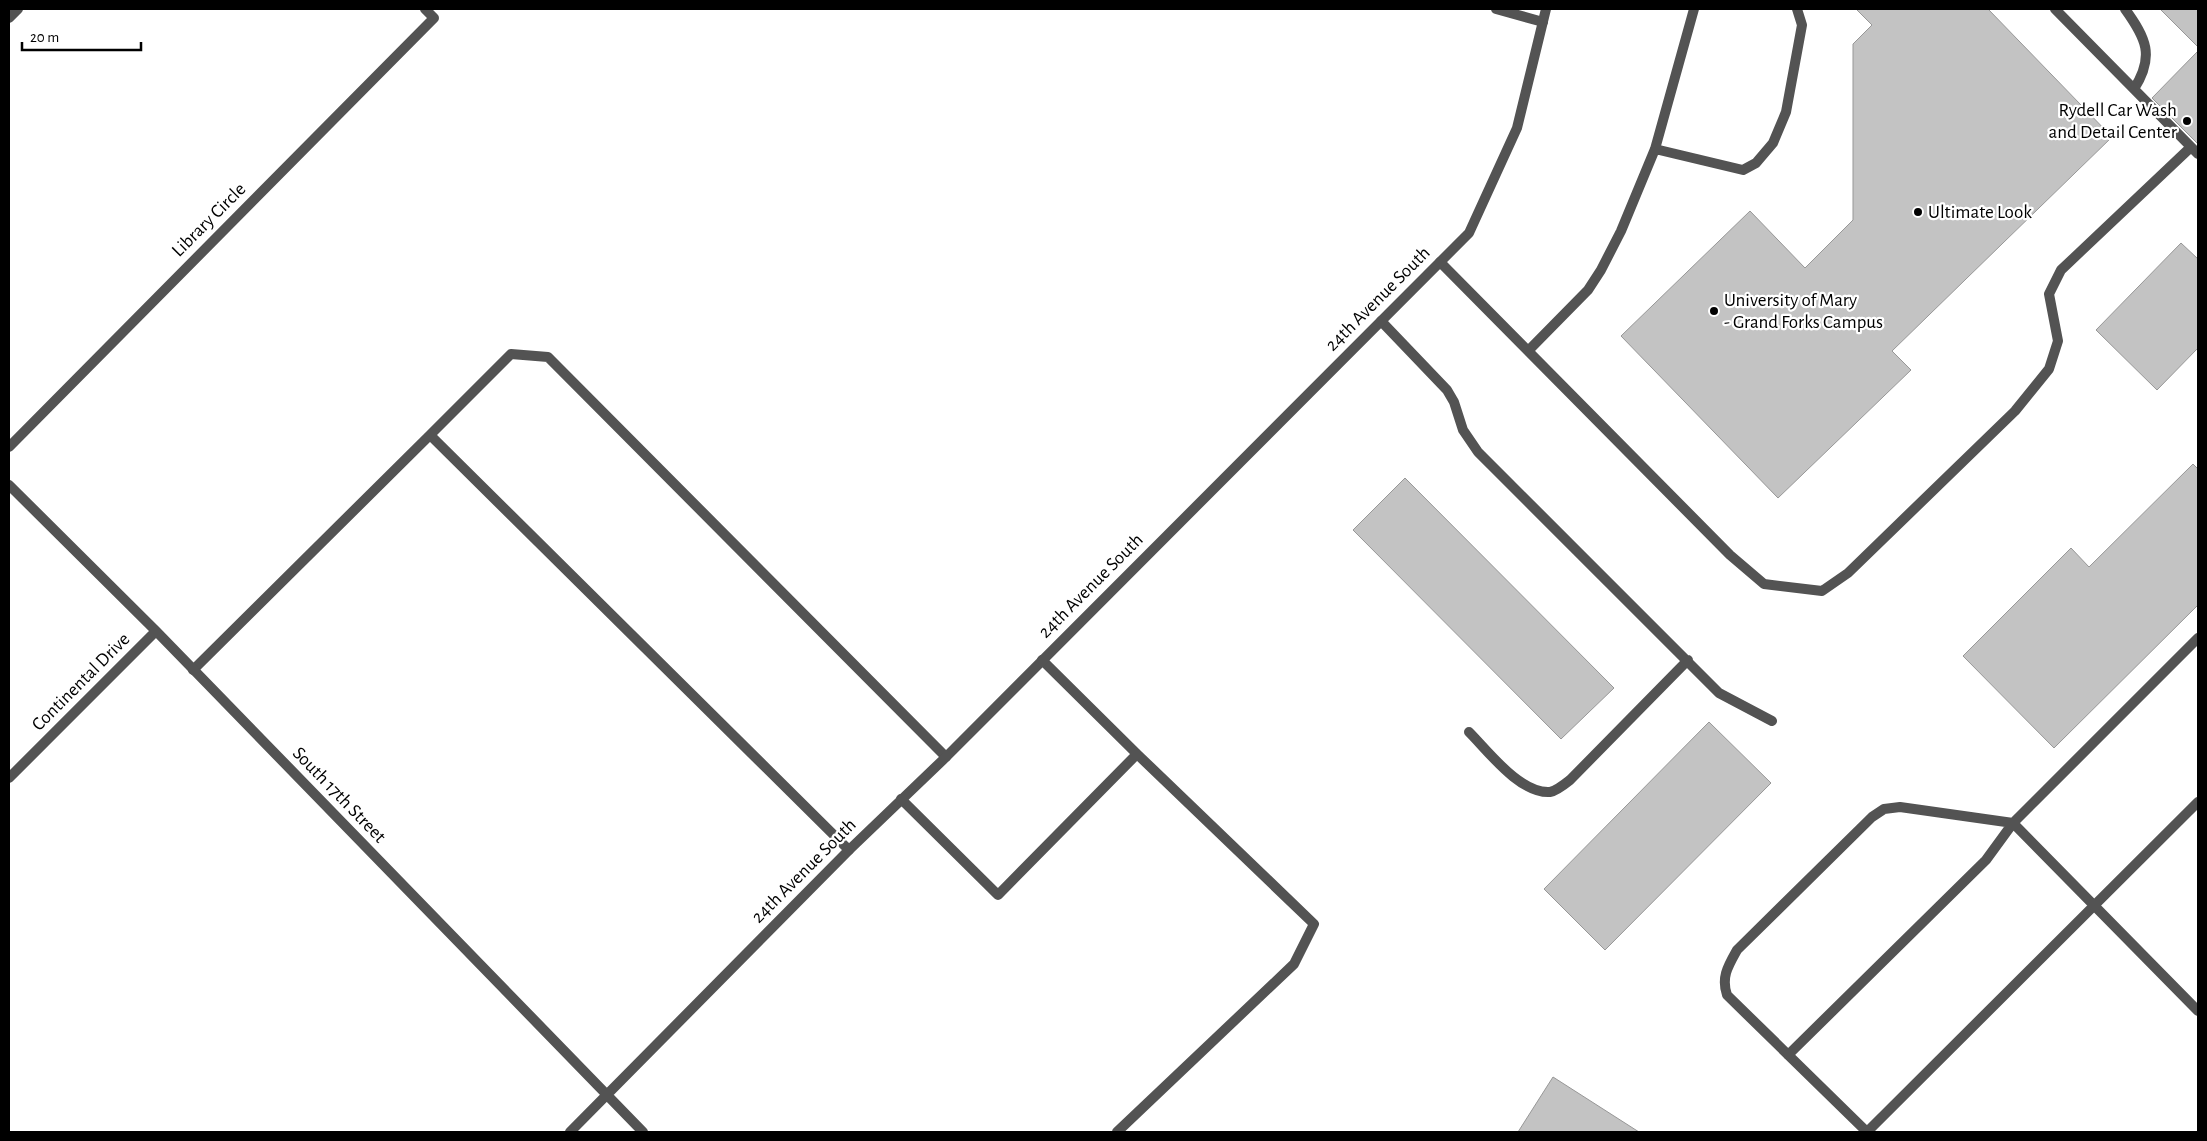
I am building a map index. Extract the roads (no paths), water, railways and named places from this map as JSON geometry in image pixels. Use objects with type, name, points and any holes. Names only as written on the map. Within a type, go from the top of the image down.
[{"type":"street","points":[[9,18],[18,9]]},
{"type":"street","name":"Library Circle","points":[[9,447],[434,18],[425,9]]},
{"type":"street","points":[[1496,9],[1543,22]]},
{"type":"street","name":"24th Avenue South","points":[[570,1132],[848,850],[946,757],[1469,233],[1517,128],[1546,9]]},
{"type":"street","points":[[1528,351],[1588,290],[1602,270],[1621,231],[1655,149],[1694,9]]},
{"type":"street","points":[[1655,149],[1743,170],[1756,164],[1773,143],[1786,112],[1802,24],[1798,9]]},
{"type":"street","points":[[1440,262],[1730,555],[1764,584],[1822,591],[1848,573],[2015,410],[2050,369],[2058,341],[2049,294],[2061,270],[2195,150],[2055,9]]},
{"type":"street","points":[[2125,9],[2140,30],[2147,60],[2143,75],[2134,89]]},
{"type":"street","points":[[1381,321],[1447,390],[1454,402],[1463,430],[1478,452],[1688,660],[1719,694],[1772,721]]},
{"type":"street","points":[[193,670],[511,354],[548,357],[946,757]]},
{"type":"street","points":[[430,435],[848,850]]},
{"type":"street","name":"South 17th Street","points":[[9,485],[156,631],[643,1132]]},
{"type":"street","name":"Continental Drive","points":[[9,778],[156,631]]},
{"type":"street","points":[[1788,1055],[1986,860],[2013,823],[2198,638]]},
{"type":"street","points":[[1042,660],[1314,924],[1294,964],[1117,1132]]},
{"type":"street","points":[[1469,732],[1519,782],[1534,790],[1551,792],[1570,780],[1688,660]]},
{"type":"street","points":[[901,799],[998,895],[1137,754]]},
{"type":"street","points":[[2198,802],[2094,905],[1867,1132],[1727,995],[1723,984],[1725,970],[1737,950],[1872,817],[1884,809],[1900,807],[2013,823],[2094,905],[2198,1011]]},
{"type":"place","name":"Rydell Car Wash and Detail Center","points":[[2187,121]]},
{"type":"place","name":"Ultimate Look","points":[[1918,212]]},
{"type":"place","name":"University of Mary - Grand Forks Campus","points":[[1714,311]]}]
